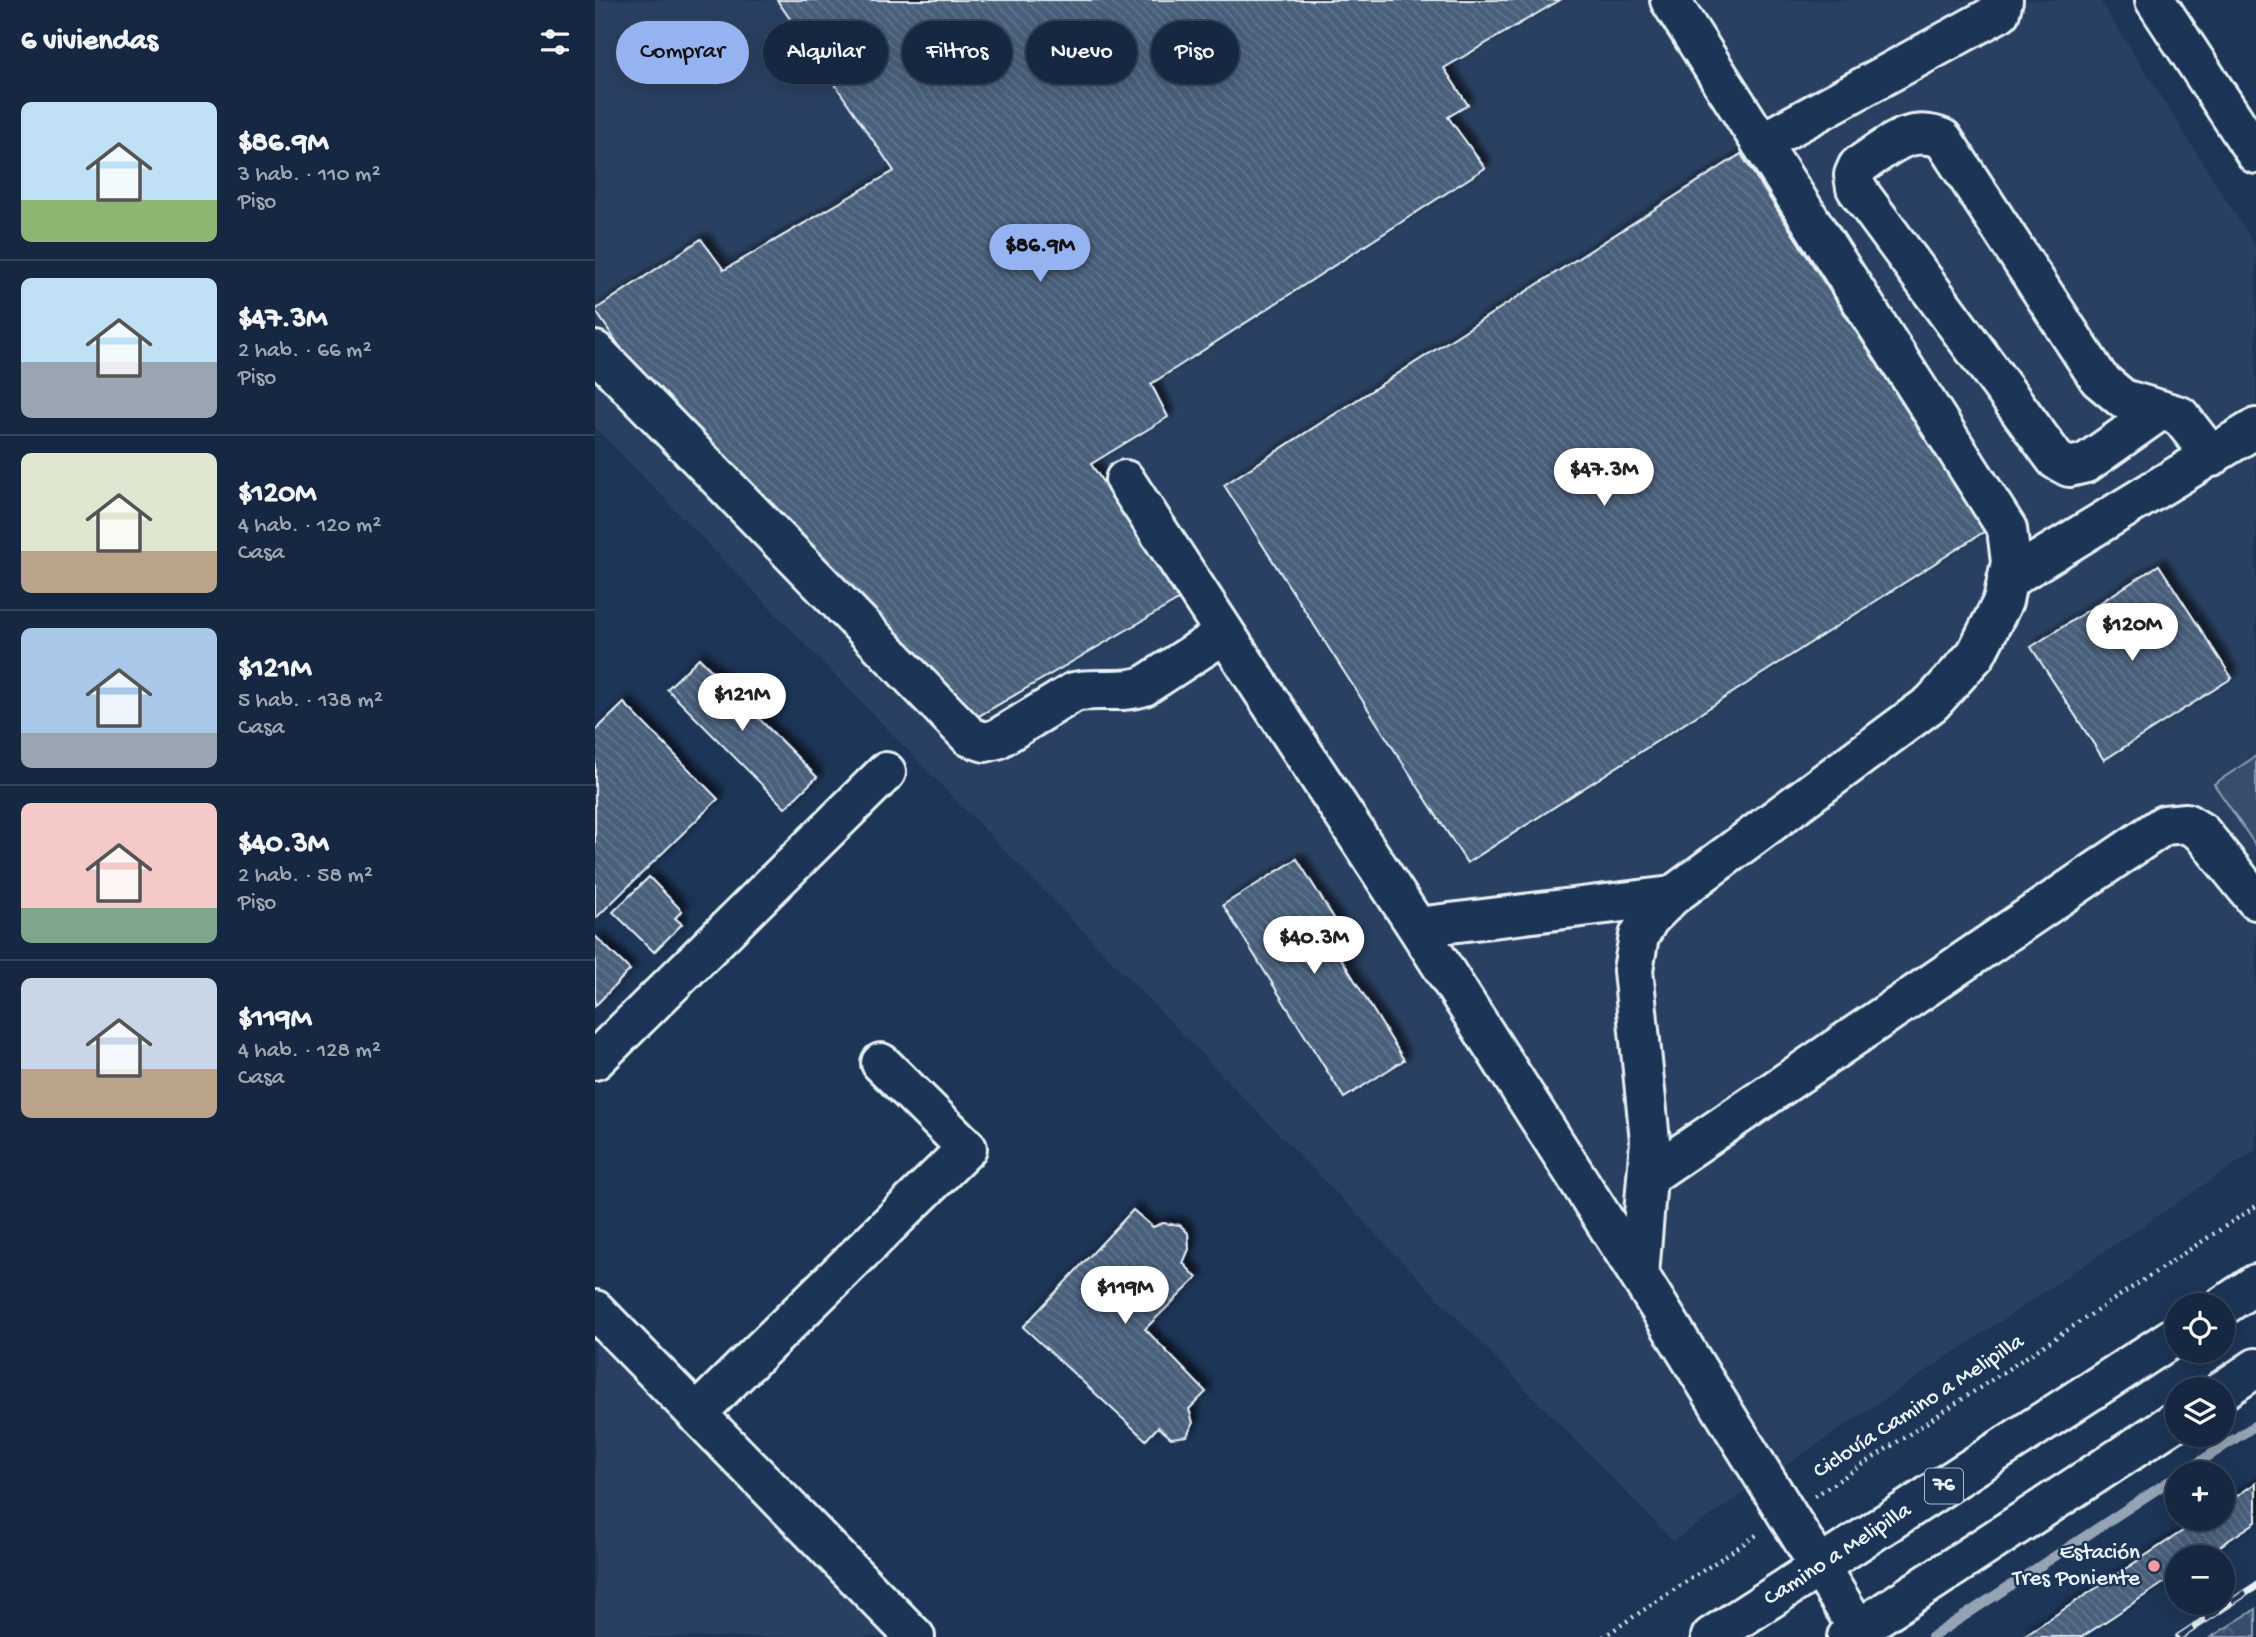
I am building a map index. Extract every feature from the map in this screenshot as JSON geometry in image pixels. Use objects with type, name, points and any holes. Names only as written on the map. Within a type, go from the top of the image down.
[{"type":"main road","points":[[1639,1275],[1650,1141],[1633,970],[1639,936],[1649,919],[1672,896],[1932,704],[1976,654],[2003,601],[2011,562],[2007,529],[1671,0]]},
{"type":"main road","points":[[1761,143],[2000,12],[2003,0]]},
{"type":"main road","points":[[2155,0],[2256,154]]},
{"type":"main road","points":[[2161,410],[2086,463],[2069,467],[2056,460],[1856,188],[1854,175],[1858,166],[1911,134],[1926,132],[1943,139],[2099,379],[2123,399],[2161,410],[2180,416],[2212,457]]},
{"type":"main road","points":[[595,351],[970,737],[985,742],[997,739],[1074,692],[1087,689],[1132,690],[1144,686],[1224,634]]},
{"type":"main road","points":[[2007,580],[2256,428]]},
{"type":"main road","points":[[1125,480],[1417,927],[1639,1275],[1818,1568],[1852,1633],[2165,1428]]},
{"type":"main road","points":[[595,1060],[886,772]]},
{"type":"main road","points":[[1649,1176],[2164,825],[2186,822],[2201,832],[2256,900]]},
{"type":"main road","points":[[1417,927],[1672,896]]},
{"type":"main road","points":[[697,1414],[967,1148],[881,1063]]},
{"type":"main road","points":[[2235,1298],[2256,1284]]},
{"type":"main road","points":[[595,1310],[915,1637]]},
{"type":"main road","name":"Camino a Melipilla","points":[[1711,1637],[2165,1343]]},
{"type":"main road","points":[[2235,1382],[2256,1368]]},
{"type":"path","name":"Ciclovía Camino a Melipilla","points":[[1603,1637],[2256,1206]]},
{"type":"shaded area","points":[[595,0],[2100,0],[2256,247],[2256,1150],[1673,1541],[595,427]]},
{"type":"shaded area","points":[[595,1311],[923,1637],[595,1637]]},
{"type":"green space","points":[[2256,756],[2256,846],[2214,784]]},
{"type":"green space","points":[[2256,1609],[2256,1637],[2211,1637]]},
{"type":"building","points":[[777,0],[1560,0],[1444,68],[1468,105],[1448,117],[1485,168],[1151,384],[1168,417],[1091,464],[1180,599],[977,717],[644,382],[595,310],[701,239],[724,270],[894,171],[834,84],[888,84],[888,21],[791,21]]},
{"type":"building","points":[[1741,154],[1985,531],[1467,863],[1224,485]]},
{"type":"building","points":[[2159,565],[2232,678],[2104,760],[2031,647]]},
{"type":"building","points":[[699,658],[817,777],[785,808],[667,689]]},
{"type":"building","points":[[624,703],[718,799],[595,919],[595,731]]},
{"type":"building","points":[[1297,859],[1342,931],[1329,939],[1404,1060],[1344,1098],[1223,905]]},
{"type":"building","points":[[649,877],[682,911],[675,918],[682,924],[654,952],[613,912]]},
{"type":"building","points":[[595,936],[630,970],[595,1006]]},
{"type":"building","points":[[1133,1210],[1153,1227],[1163,1223],[1180,1225],[1188,1233],[1189,1249],[1183,1263],[1197,1278],[1145,1329],[1206,1392],[1189,1409],[1193,1423],[1187,1436],[1171,1438],[1158,1427],[1146,1440],[1023,1327]]},
{"type":"building","name":"Estación Tres Poniente","points":[[2256,1483],[2256,1522],[2222,1545],[2165,1545],[2165,1582],[2082,1637],[2022,1637],[2183,1531],[2235,1531],[2235,1497]]},
{"type":"waterway","points":[[2201,1461],[2256,1425]]},
{"type":"waterway","points":[[1932,1637],[2165,1484]]},
{"type":"railway","points":[[2179,1637],[2256,1586]]},
{"type":"place","name":"Estación Tres Poniente","points":[[2154,1566]]}]
